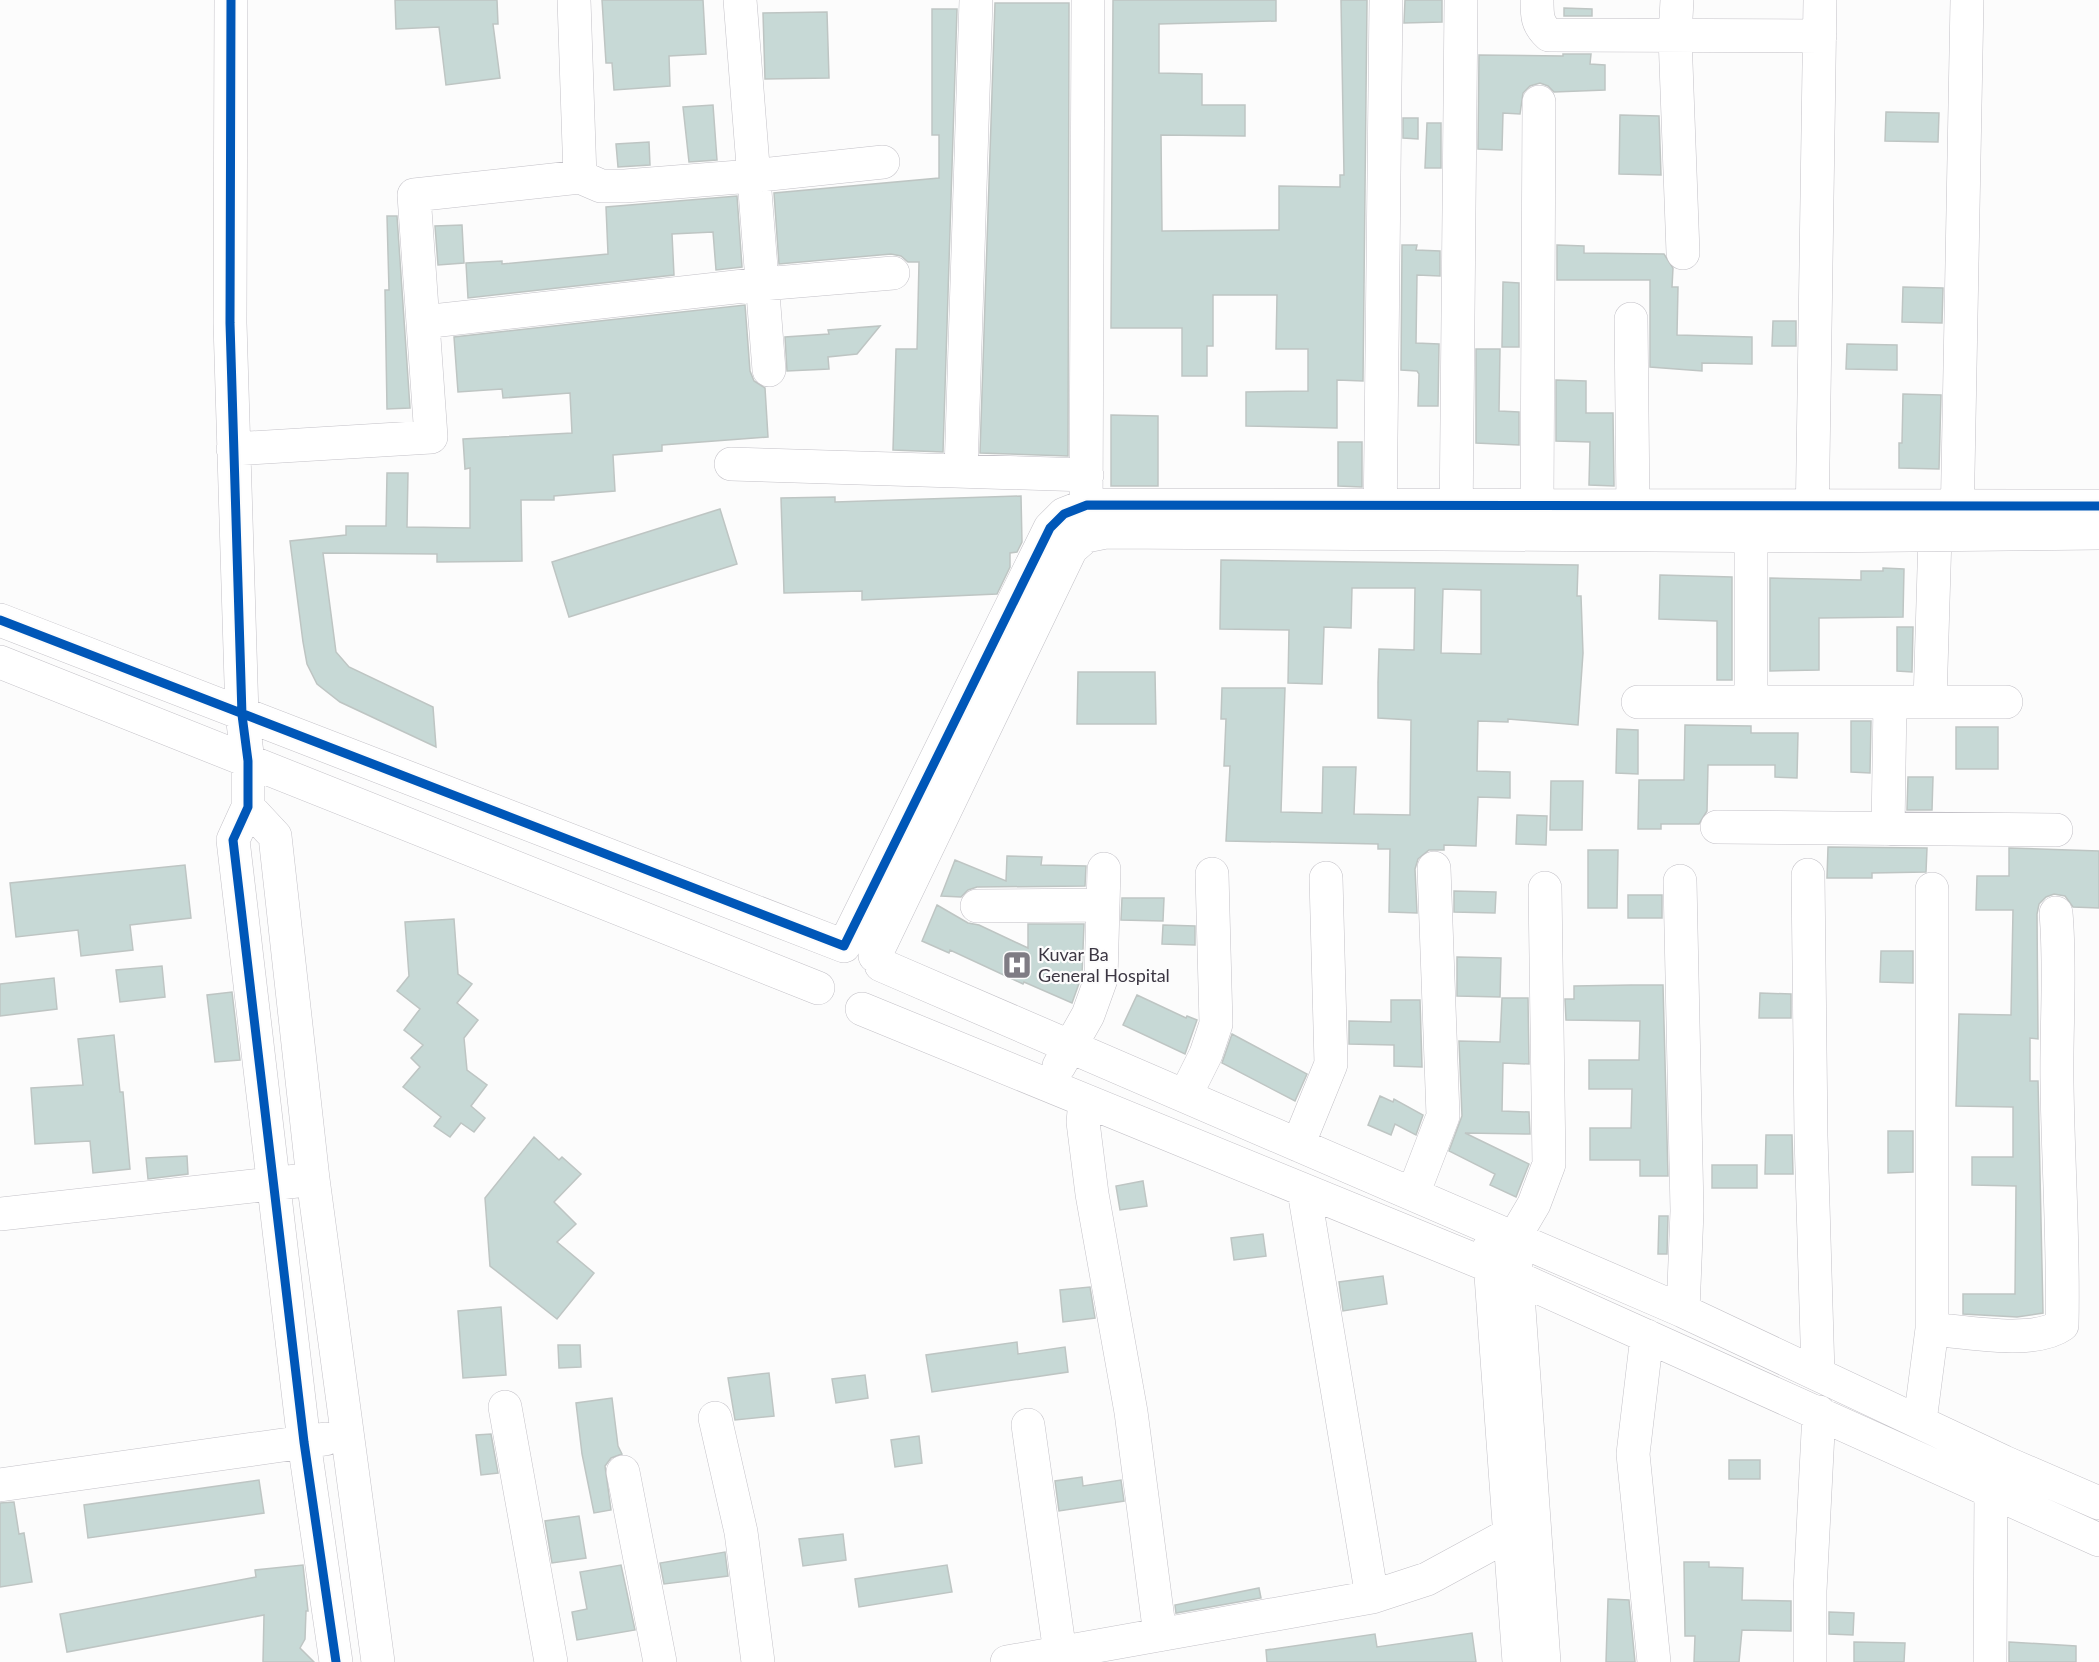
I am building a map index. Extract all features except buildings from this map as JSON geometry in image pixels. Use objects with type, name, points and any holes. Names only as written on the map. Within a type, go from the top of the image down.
[{"type":"street","points":[[231,0],[230,323],[242,715],[248,761],[248,807],[233,840],[304,1442],[336,1662]]},
{"type":"street","points":[[574,0],[580,177]]},
{"type":"street","points":[[740,0],[769,370]]},
{"type":"street","points":[[961,471],[976,0]]},
{"type":"street","points":[[0,662],[818,988],[831,1005],[851,1012],[862,1009],[878,996],[883,986],[878,961],[1071,549],[1086,505],[1088,0]]},
{"type":"street","points":[[1380,518],[1386,0]]},
{"type":"street","points":[[1456,519],[1461,0]]},
{"type":"street","points":[[1538,0],[1537,18],[1541,28],[1549,35],[1820,36]]},
{"type":"street","points":[[1677,0],[1675,36],[1683,253]]},
{"type":"street","points":[[1812,521],[1820,0]]},
{"type":"street","points":[[1930,702],[1950,525],[1967,0]]},
{"type":"street","points":[[1537,505],[1539,102]]},
{"type":"street","points":[[233,449],[431,437],[414,195],[580,177],[601,186],[752,176],[883,162]]},
{"type":"street","points":[[423,322],[762,284],[894,273]]},
{"type":"street","points":[[1631,319],[1634,506]]},
{"type":"street","points":[[731,464],[961,471],[1086,505],[1380,518],[1456,519],[1751,536],[1812,521]]},
{"type":"street","points":[[818,988],[819,966],[825,956],[844,946],[1050,528],[1064,514],[1086,505]]},
{"type":"street","points":[[1456,519],[1537,505],[1634,506],[1812,521],[2099,533]]},
{"type":"street","points":[[1950,525],[2099,506]]},
{"type":"street","points":[[1751,536],[1751,702]]},
{"type":"street","points":[[0,620],[844,946],[856,946],[878,961],[1070,1046],[1683,1311],[2004,1462],[2099,1503]]},
{"type":"street","points":[[1638,702],[2006,702]]},
{"type":"street","points":[[1888,829],[1890,702]]},
{"type":"street","points":[[248,807],[276,836],[313,1179],[378,1662]]},
{"type":"street","points":[[1717,827],[2056,830]]},
{"type":"street","points":[[1413,1194],[1443,1116],[1434,868]]},
{"type":"street","points":[[1049,1086],[1088,1015],[1101,979],[1104,869]]},
{"type":"street","points":[[1185,1096],[1206,1054],[1216,1024],[1212,874]]},
{"type":"street","points":[[1809,875],[1811,1136],[1818,1374]]},
{"type":"street","points":[[1298,1145],[1331,1064],[1326,879]]},
{"type":"street","points":[[1680,881],[1688,1211],[1683,1311]]},
{"type":"street","points":[[1501,1232],[1534,1204],[1549,1164],[1545,888]]},
{"type":"street","points":[[1920,1421],[1932,1329],[1932,889]]},
{"type":"street","points":[[977,906],[1103,905]]},
{"type":"street","points":[[1932,1329],[2025,1335],[2051,1333],[2062,1325],[2064,1266],[2057,1082],[2059,1026],[2056,913]]},
{"type":"street","points":[[862,1009],[1503,1272],[1819,1412],[2099,1540]]},
{"type":"street","points":[[1085,1101],[1083,1122],[1092,1194],[1131,1412],[1160,1635]]},
{"type":"street","points":[[0,1214],[313,1179]]},
{"type":"street","points":[[1304,1191],[1372,1597]]},
{"type":"street","points":[[1501,1232],[1508,1535],[1519,1662]]},
{"type":"street","points":[[1503,1272],[1544,1662]]},
{"type":"street","points":[[1647,1336],[1633,1454],[1654,1662]]},
{"type":"street","points":[[505,1407],[551,1662]]},
{"type":"street","points":[[1810,1662],[1810,1591],[1819,1412]]},
{"type":"street","points":[[715,1418],[741,1532],[759,1662]]},
{"type":"street","points":[[1028,1425],[1060,1653]]},
{"type":"street","points":[[0,1485],[347,1436]]},
{"type":"street","points":[[623,1472],[660,1662]]},
{"type":"street","points":[[1990,1662],[1991,1490]]},
{"type":"street","points":[[1007,1662],[1372,1597],[1427,1579],[1508,1535]]},
{"type":"cycle path","points":[[231,0],[230,323],[242,715],[248,761],[248,807],[233,840],[304,1442],[336,1662]]},
{"type":"cycle path","points":[[0,620],[844,946],[1050,528],[1064,514],[1087,505],[2099,506]]},
{"type":"place","name":"Kuvar Ba General Hospital","points":[[1017,965]]}]
